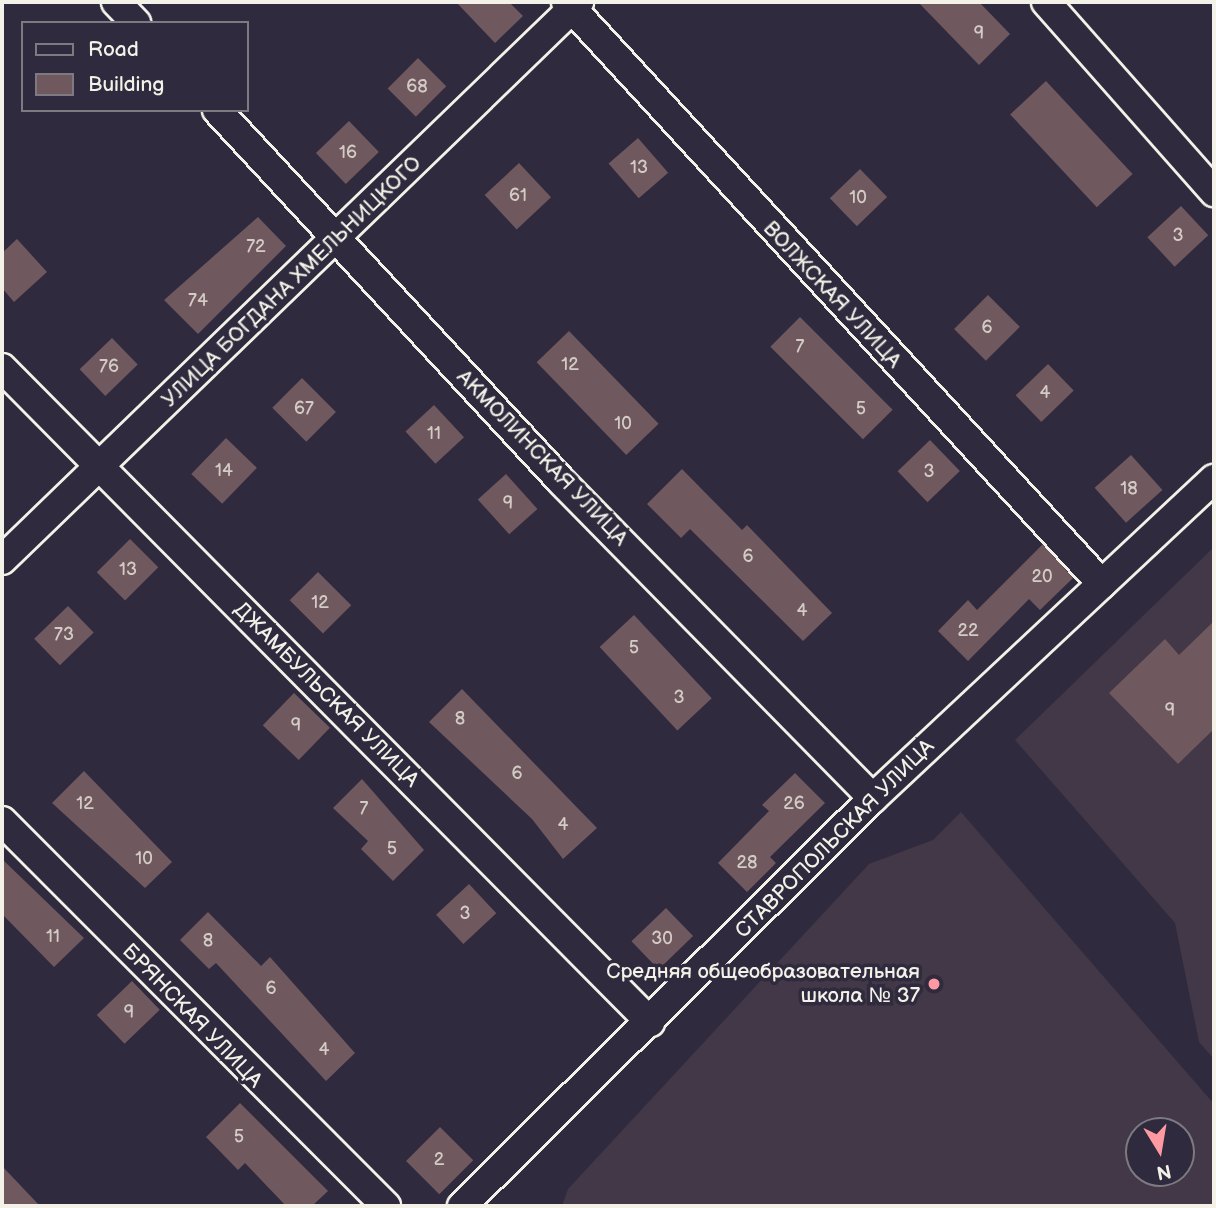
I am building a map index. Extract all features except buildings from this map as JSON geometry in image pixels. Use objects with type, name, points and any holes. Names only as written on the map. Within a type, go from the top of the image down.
[{"type":"street","points":[[116,2],[134,21]]},
{"type":"street","points":[[1046,2],[1214,191]]},
{"type":"street","name":"УЛИЦА БОГДАНА ХМЕЛЬНИЦКОГО","points":[[2,560],[338,241],[572,4]]},
{"type":"street","name":"ВОЛЖСКАЯ УЛИЦА","points":[[572,4],[1102,583]]},
{"type":"street","name":"АКМОЛИНСКАЯ УЛИЦА","points":[[219,112],[563,483],[873,799]]},
{"type":"street","name":"ДЖАМБУЛЬСКАЯ УЛИЦА","points":[[2,368],[96,469],[650,1022]]},
{"type":"street","name":"СТАВРОПОЛЬСКАЯ УЛИЦА","points":[[461,1206],[873,799],[1214,479]]},
{"type":"street","name":"БРЯНСКАЯ УЛИЦА","points":[[2,821],[386,1206]]},
{"type":"shaded area","points":[[1214,547],[1214,1059],[1199,1042],[1175,923],[1015,740]]},
{"type":"shaded area","name":"Средняя общеобразовательная школа № 37","points":[[961,812],[1214,1104],[1214,1206],[562,1206],[568,1189],[869,864],[933,840]]},
{"type":"place","name":"Средняя общеобразовательная школа № 37","points":[[934,984]]}]
